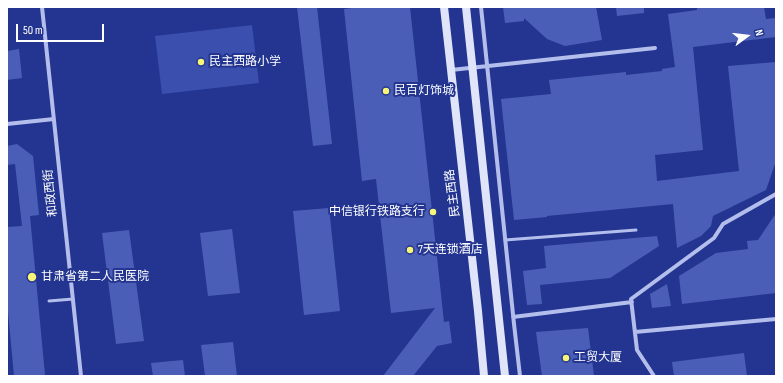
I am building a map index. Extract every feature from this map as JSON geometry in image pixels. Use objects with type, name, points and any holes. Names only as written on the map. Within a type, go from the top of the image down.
[{"type":"main road","name":"民主西路","points":[[444,7],[477,296],[484,376]]},
{"type":"main road","points":[[466,7],[505,376]]},
{"type":"street","name":"和政西街","points":[[42,7],[81,376]]},
{"type":"street","points":[[481,7],[520,376]]},
{"type":"street","points":[[451,70],[655,48]]},
{"type":"street","points":[[7,124],[54,119]]},
{"type":"street","points":[[654,376],[637,350],[631,299],[714,238],[723,224],[776,194]]},
{"type":"street","points":[[513,317],[632,302]]},
{"type":"street","points":[[635,332],[776,319]]},
{"type":"lane","points":[[505,240],[636,230]]},
{"type":"lane","points":[[49,301],[73,299]]},
{"type":"shaded area","points":[[252,25],[259,83],[162,94],[155,36]]},
{"type":"building","points":[[297,7],[317,7],[332,144],[313,146]]},
{"type":"building","points":[[360,7],[410,7],[444,322],[449,321],[452,343],[437,346],[413,376],[383,376],[435,308],[391,313],[376,179],[362,181],[344,9]]},
{"type":"building","points":[[503,7],[596,7],[602,40],[565,46],[547,39],[524,18],[524,21],[505,23]]},
{"type":"building","points":[[616,7],[644,7],[644,13],[617,16]]},
{"type":"building","points":[[697,7],[764,7],[766,19],[776,18],[776,37],[693,47],[703,150],[655,155],[657,181],[739,171],[728,66],[776,62],[776,161],[766,190],[713,216],[711,226],[701,236],[677,248],[673,204],[514,220],[501,99],[551,94],[549,80],[626,72],[626,75],[662,71],[662,69],[675,67],[668,14],[697,10]]},
{"type":"building","points":[[19,49],[22,78],[7,80],[7,51]]},
{"type":"building","points":[[17,144],[33,156],[39,215],[30,216],[45,375],[14,376],[7,301],[7,227],[22,226],[15,164],[7,165],[7,146]]},
{"type":"building","points":[[329,208],[340,311],[304,315],[293,211]]},
{"type":"building","points":[[776,213],[776,293],[682,304],[679,276],[716,253],[748,249],[747,241],[758,240]]},
{"type":"building","points":[[232,229],[240,293],[208,296],[200,233]]},
{"type":"building","points":[[129,230],[144,341],[116,344],[102,233]]},
{"type":"building","points":[[657,236],[659,246],[610,278],[540,285],[542,304],[527,305],[523,271],[546,268],[544,246]]},
{"type":"building","points":[[667,284],[671,306],[652,308],[650,294]]},
{"type":"building","name":"工贸大厦","points":[[588,328],[594,376],[542,376],[536,332]]},
{"type":"building","points":[[233,342],[237,376],[205,376],[201,345]]},
{"type":"building","points":[[744,353],[747,376],[674,376],[672,362]]},
{"type":"building","points":[[183,360],[185,376],[153,376],[151,363]]},
{"type":"place","name":"民主西路小学","points":[[201,62]]},
{"type":"place","name":"民百灯饰城","points":[[386,91]]},
{"type":"place","name":"中信银行铁路支行","points":[[433,212]]},
{"type":"place","name":"7天连锁酒店","points":[[410,250]]},
{"type":"place","name":"甘肃省第二人民医院","points":[[32,277]]},
{"type":"place","name":"工贸大厦","points":[[566,358]]}]
